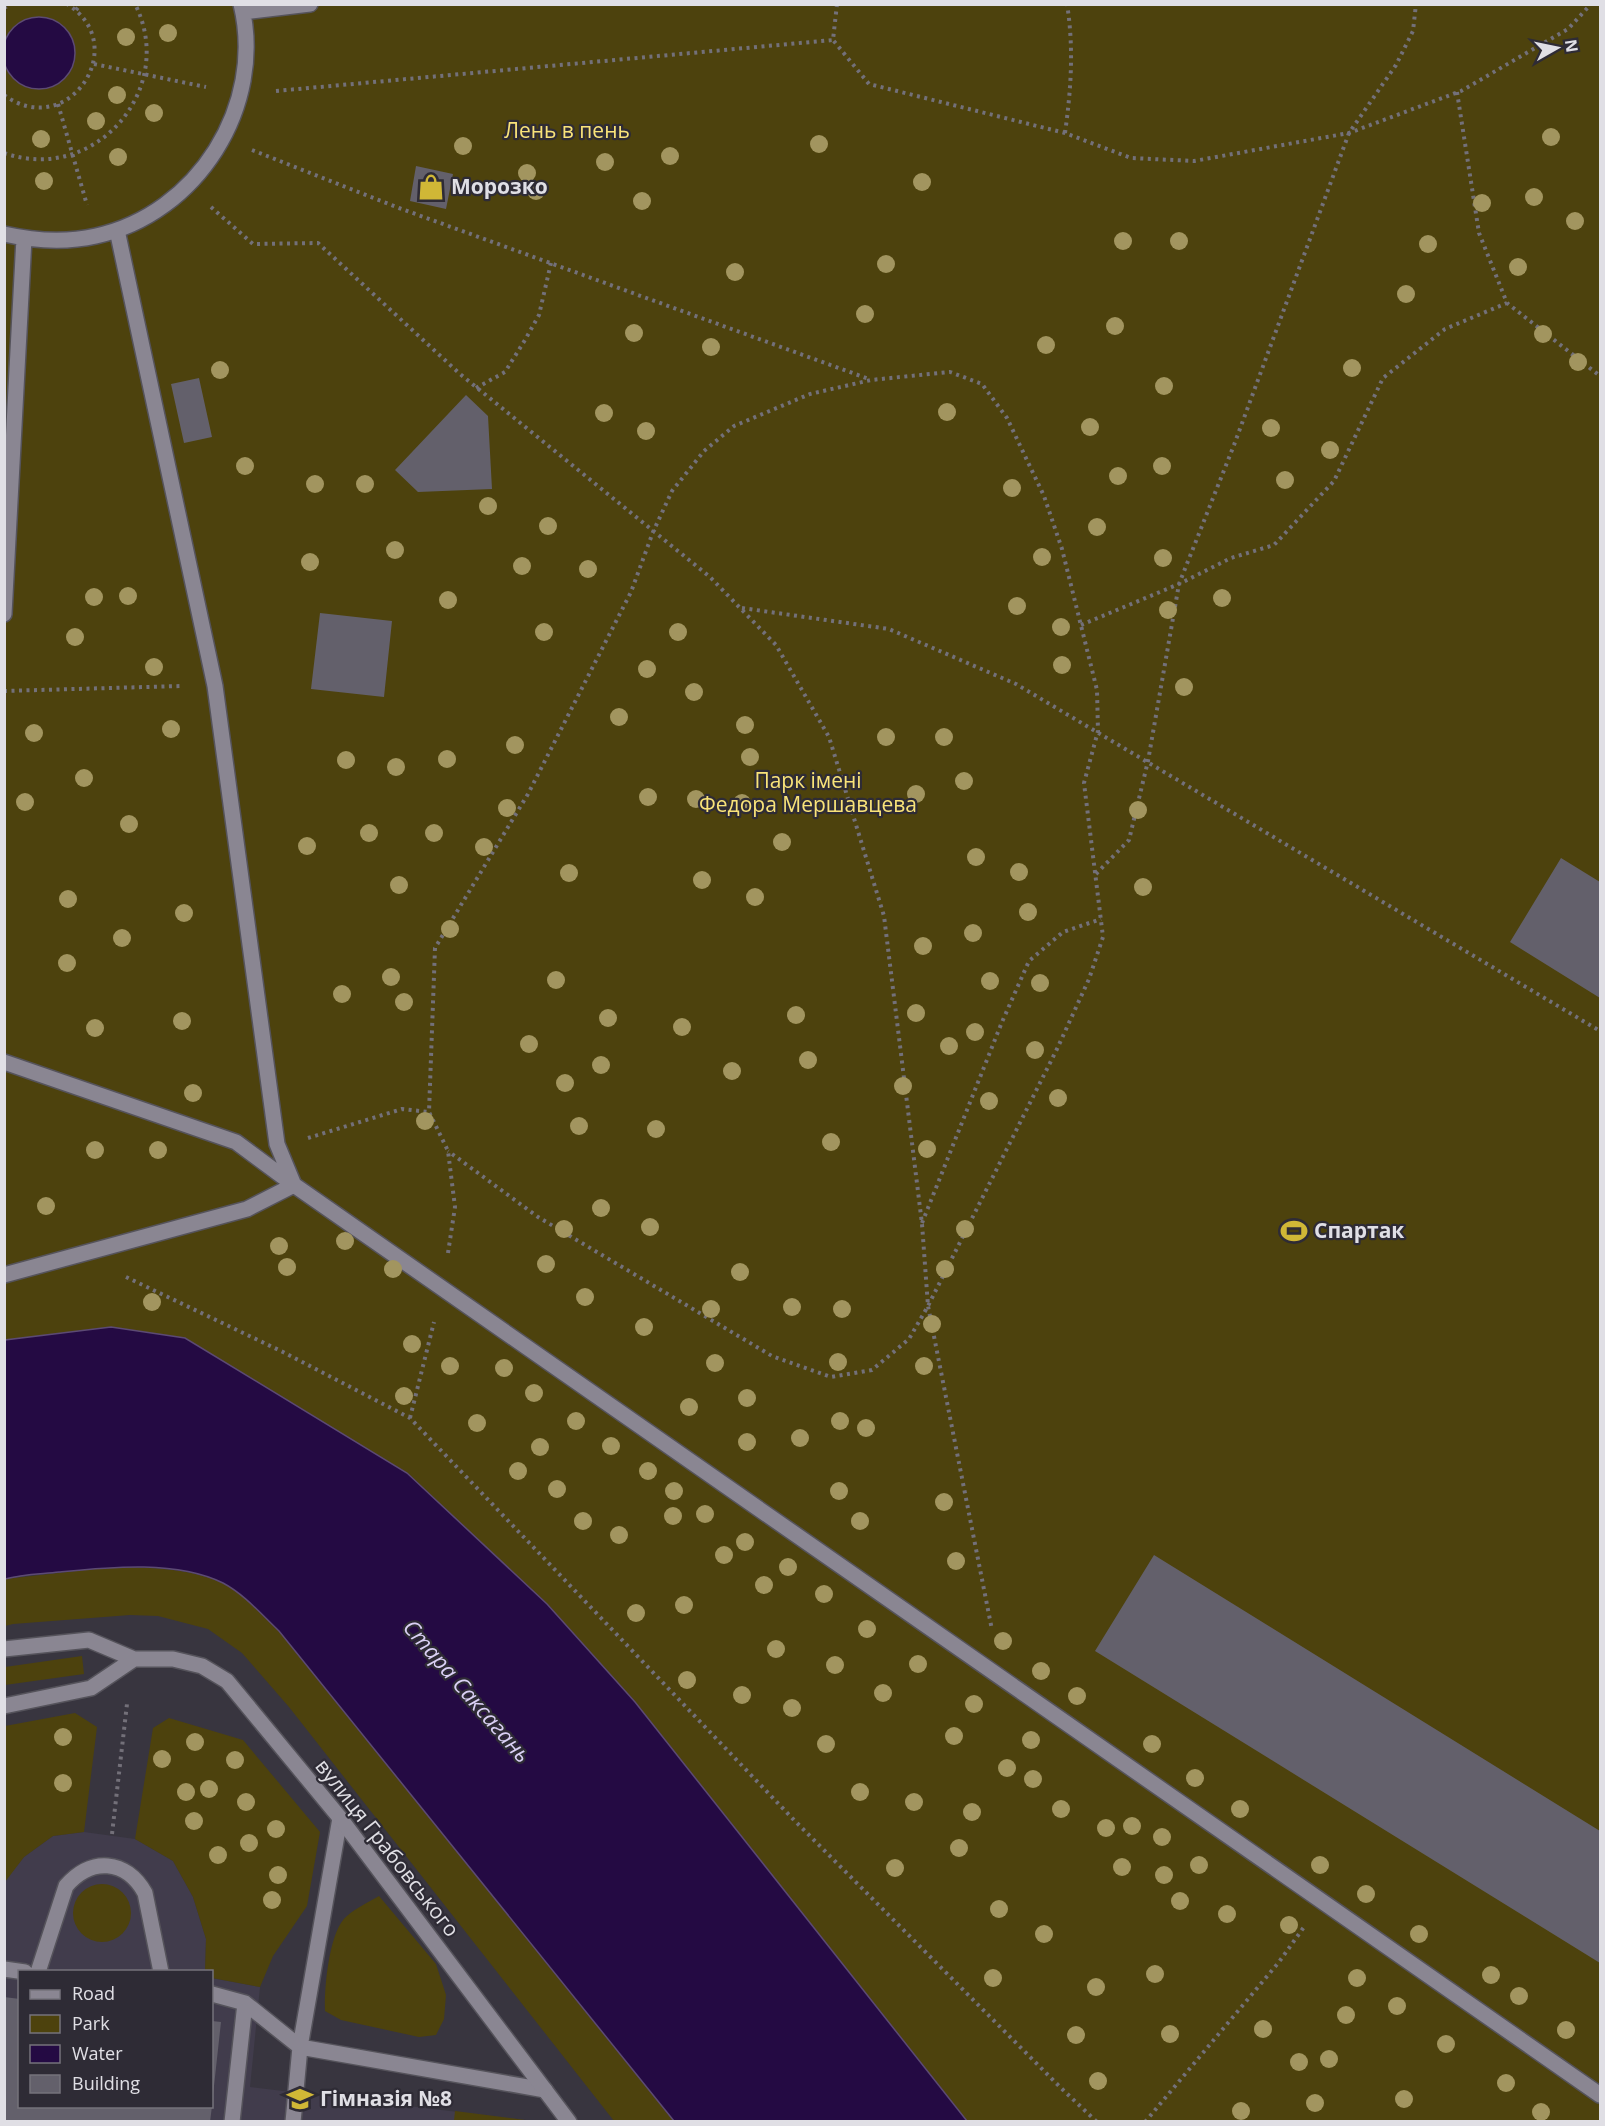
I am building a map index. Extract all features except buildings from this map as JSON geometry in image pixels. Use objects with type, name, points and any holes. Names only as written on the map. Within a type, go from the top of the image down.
[{"type":"street","points":[[4,234],[48,241],[96,236],[143,219],[166,204],[188,186],[207,164],[223,139],[240,94],[245,67],[246,40],[242,8],[310,4]]},
{"type":"street","points":[[117,230],[215,686],[277,1144],[294,1185]]},
{"type":"street","points":[[4,614],[24,238]]},
{"type":"street","points":[[4,1062],[236,1142],[294,1185],[1600,2096]]},
{"type":"street","points":[[4,1275],[247,1209],[294,1185]]},
{"type":"street","name":"вулиця Грабовського","points":[[4,1649],[88,1640],[134,1659],[173,1659],[202,1666],[227,1681],[340,1818],[569,2121]]},
{"type":"street","points":[[4,1706],[91,1688],[134,1659]]},
{"type":"street","points":[[293,2121],[300,2048],[340,1818]]},
{"type":"street","points":[[38,1970],[66,1886],[74,1876],[84,1870],[108,1865],[130,1874],[145,1893],[161,1970]]},
{"type":"street","points":[[213,1994],[245,2003],[300,2048],[545,2090]]},
{"type":"street","points":[[232,2121],[245,2003]]},
{"type":"path","points":[[4,8],[11,4]]},
{"type":"path","points":[[5,96],[22,105],[40,108],[58,104],[75,95],[87,81],[94,64],[95,44],[89,26],[68,4]]},
{"type":"path","points":[[76,10],[81,4]]},
{"type":"path","points":[[4,153],[18,158],[46,160],[73,155],[98,143],[120,124],[135,101],[145,74],[147,46],[142,19],[135,4]]},
{"type":"path","points":[[837,4],[834,40],[870,84],[1065,133],[1131,158],[1194,161],[1349,133],[1457,92],[1568,29],[1591,4]]},
{"type":"path","points":[[1065,133],[1071,86],[1072,35],[1067,4]]},
{"type":"path","points":[[1096,874],[1129,840],[1148,761],[1179,584],[1239,434],[1349,133],[1396,65],[1413,31],[1416,4]]},
{"type":"path","points":[[94,64],[240,94],[834,40]]},
{"type":"path","points":[[1457,92],[1479,233],[1507,303],[1600,376]]},
{"type":"path","points":[[58,104],[96,236]]},
{"type":"path","points":[[223,139],[399,208],[871,380]]},
{"type":"path","points":[[188,186],[253,244],[318,243],[476,388],[710,577],[776,645],[829,737],[884,916],[922,1224],[928,1306],[1001,1678]]},
{"type":"path","points":[[476,388],[506,372],[539,315],[551,263]]},
{"type":"path","points":[[1082,624],[1179,584],[1231,558],[1274,544],[1334,481],[1383,378],[1445,329],[1507,303]]},
{"type":"path","points":[[277,1144],[338,1130],[402,1109],[429,1112],[435,948],[528,794],[631,592],[653,532],[672,490],[704,451],[734,426],[810,394],[871,380],[950,372],[982,384],[1007,418],[1044,496],[1062,549],[1097,690],[1098,731],[1084,783],[1104,937],[1089,979],[1057,1049],[928,1306],[909,1339],[873,1370],[831,1377],[772,1356],[538,1217],[448,1151]]},
{"type":"path","points":[[741,608],[889,629],[1016,684],[1600,1031]]},
{"type":"path","points":[[4,691],[215,686]]},
{"type":"path","points":[[922,1224],[1002,1022],[1029,961],[1063,932],[1101,919]]},
{"type":"path","points":[[79,1254],[283,1352],[410,1418],[794,1820],[1060,2088],[1097,2121]]},
{"type":"path","points":[[108,1865],[134,1659]]},
{"type":"path","points":[[1145,2121],[1279,1962],[1323,1902]]},
{"type":"shaded area","points":[[84,1832],[135,1839],[173,1861],[193,1897],[206,1939],[205,1970],[18,1970],[18,2108],[213,2108],[213,1978],[260,1987],[250,2087],[533,2121],[5,2121],[4,1882],[24,1857],[53,1836]]},
{"type":"green space","name":"Парк імені Федора Мершавцева","points":[[5,5],[1600,5],[1600,2121],[967,2121],[635,1702],[547,1604],[407,1473],[111,1327],[5,1340]]},
{"type":"green space","points":[[112,1567],[168,1569],[209,1578],[230,1587],[259,1611],[279,1631],[674,2121],[614,2121],[289,1707],[242,1653],[208,1629],[158,1616],[130,1615],[5,1626],[5,1579]]},
{"type":"green space","points":[[82,1656],[84,1674],[5,1685],[5,1667]]},
{"type":"green space","points":[[75,1713],[97,1727],[84,1832],[53,1836],[24,1857],[5,1882],[5,1726]]},
{"type":"green space","points":[[169,1718],[243,1740],[320,1832],[307,1906],[273,1956],[260,1987],[213,1978],[213,1970],[205,1970],[206,1939],[193,1897],[173,1861],[135,1839],[153,1728]]},
{"type":"green space","points":[[102,1884],[118,1889],[126,1897],[131,1913],[126,1929],[118,1937],[102,1942],[86,1937],[78,1929],[73,1913],[78,1897],[86,1889]]},
{"type":"green space","points":[[379,1896],[436,1964],[446,1995],[444,2019],[436,2035],[419,2037],[341,2020],[325,2011],[329,1961],[341,1923],[358,1908]]},
{"type":"green space","points":[[455,2111],[533,2121],[454,2121]]},
{"type":"water","points":[[39,17],[59,23],[69,33],[75,53],[69,73],[59,83],[39,89],[19,83],[9,73],[3,53],[9,33],[19,23]]},
{"type":"water","name":"Стара Саксагань","points":[[111,1327],[185,1338],[407,1473],[547,1604],[635,1702],[967,2121],[674,2121],[279,1631],[238,1593],[223,1583],[205,1576],[164,1568],[100,1568],[5,1579],[5,1340]]},
{"type":"place","name":"Морозко","points":[[431,187]]},
{"type":"place","name":"Спартак","points":[[1294,1231]]},
{"type":"place","name":"Гімназія №8","points":[[300,2099]]},
{"type":"park label","name":"Лень в пень","points":[[567,131]]}]
